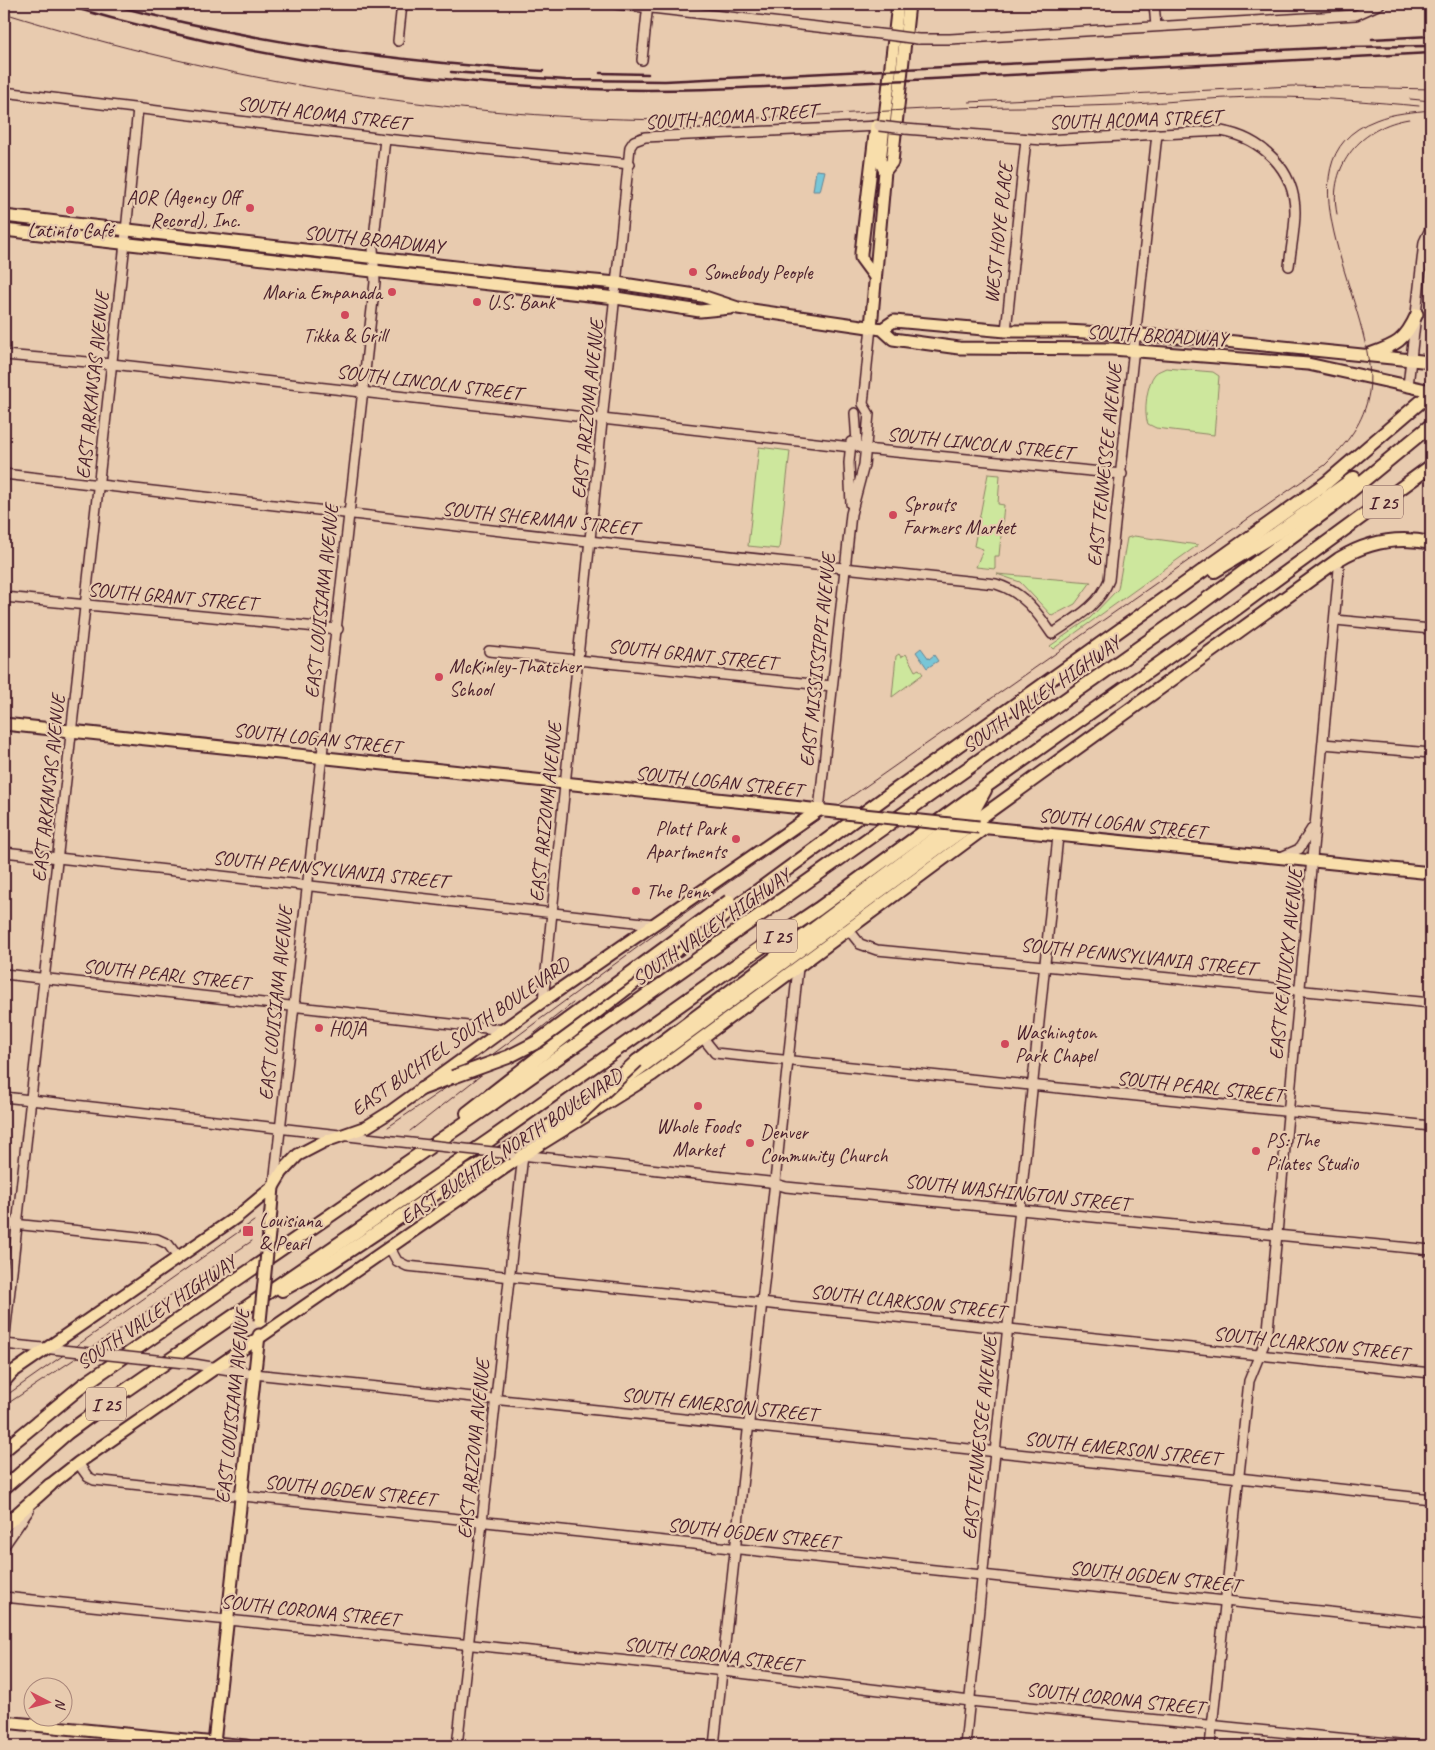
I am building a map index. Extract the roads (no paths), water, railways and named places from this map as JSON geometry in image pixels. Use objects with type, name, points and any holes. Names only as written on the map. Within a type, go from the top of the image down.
[{"type":"highway","points":[[382,1179],[662,960],[887,796],[1326,483],[1431,392]]},
{"type":"highway","name":"SOUTH VALLEY HIGHWAY","points":[[4,1450],[83,1385],[496,1102],[1192,610],[1329,509],[1431,425]]},
{"type":"highway","points":[[1114,634],[1277,533],[1416,436]]},
{"type":"highway","name":"I 25","points":[[4,1488],[67,1433],[123,1392],[818,909],[988,785],[1229,614],[1431,466]]},
{"type":"highway","points":[[215,1328],[329,1264],[471,1170],[581,1108],[629,1078],[941,846],[1339,559],[1364,547],[1386,542],[1410,540],[1431,544]]},
{"type":"highway","points":[[562,1130],[638,1061],[975,808],[988,785]]},
{"type":"highway","points":[[421,1089],[508,1057],[537,1042],[729,901],[887,796]]},
{"type":"highway","points":[[4,1526],[50,1485]]},
{"type":"main road","points":[[876,328],[875,277],[885,171],[880,161],[898,4]]},
{"type":"main road","points":[[885,171],[892,162],[910,4]]},
{"type":"main road","points":[[875,277],[861,258],[861,253],[878,126]]},
{"type":"main road","name":"SOUTH BROADWAY","points":[[4,216],[126,236],[374,265],[700,311],[738,308]]},
{"type":"main road","name":"SOUTH BROADWAY","points":[[4,230],[126,236]]},
{"type":"main road","name":"SOUTH BROADWAY","points":[[374,265],[617,283],[702,296],[738,308],[876,328],[893,339],[958,348],[1134,351],[1308,364],[1355,372],[1431,392]]},
{"type":"main road","points":[[1362,356],[1399,342],[1407,335],[1416,314]]},
{"type":"main road","name":"SOUTH BROADWAY","points":[[876,328],[894,321],[1006,331],[1136,334],[1196,338],[1431,362]]},
{"type":"main road","name":"SOUTH LOGAN STREET","points":[[4,724],[1431,874]]},
{"type":"main road","name":"EAST BUCHTEL SOUTH BOULEVARD","points":[[6,1378],[238,1216],[273,1187],[282,1172],[298,1155],[323,1142],[347,1136],[375,1122],[653,924],[822,810]]},
{"type":"main road","name":"EAST BUCHTEL NORTH BOULEVARD","points":[[50,1485],[78,1463],[523,1155],[644,1080],[849,930],[982,828]]},
{"type":"main road","name":"EAST LOUISIANA AVENUE","points":[[214,1745],[273,1187]]},
{"type":"main road","points":[[4,1722],[214,1745],[246,1746]]},
{"type":"street","points":[[398,41],[402,4]]},
{"type":"street","points":[[616,4],[648,6],[918,39],[950,39],[1356,16],[1380,4]]},
{"type":"street","points":[[1154,4],[1156,26]]},
{"type":"street","points":[[642,60],[648,6]]},
{"type":"street","name":"SOUTH ACOMA STREET","points":[[4,92],[385,139],[630,164],[631,143],[645,138],[878,126],[1043,140],[1221,131],[1246,138],[1268,152],[1284,173],[1294,198],[1294,224],[1290,266]]},
{"type":"street","name":"EAST ARKANSAS AVENUE","points":[[4,1344],[126,236],[138,108]]},
{"type":"street","name":"EAST TENNESSEE AVENUE","points":[[1052,634],[1087,610],[1105,589],[1112,566],[1157,134]]},
{"type":"street","name":"EAST LOUISIANA AVENUE","points":[[273,1187],[338,629],[363,393],[374,265],[373,247],[385,139]]},
{"type":"street","name":"WEST HOYE PLACE","points":[[1006,331],[1026,139]]},
{"type":"street","name":"EAST ARIZONA AVENUE","points":[[543,1001],[630,164]]},
{"type":"street","points":[[1408,386],[1424,242],[1431,227]]},
{"type":"street","name":"EAST MISSISSIPPI AVENUE","points":[[851,514],[864,465],[869,414],[863,404],[876,328]]},
{"type":"street","name":"SOUTH LINCOLN STREET","points":[[4,354],[112,364],[851,447]]},
{"type":"street","points":[[863,404],[854,413],[857,443],[860,447],[866,449]]},
{"type":"street","name":"EAST MISSISSIPPI AVENUE","points":[[822,810],[832,686],[851,514],[851,447],[854,413]]},
{"type":"street","name":"SOUTH LINCOLN STREET","points":[[866,449],[1122,474]]},
{"type":"street","name":"SOUTH SHERMAN STREET","points":[[4,474],[1003,586],[1025,598],[1052,634]]},
{"type":"street","name":"EAST KENTUCKY AVENUE","points":[[1210,1746],[1248,1381],[1260,1356],[1268,1330],[1339,569]]},
{"type":"street","name":"SOUTH GRANT STREET","points":[[4,597],[338,629]]},
{"type":"street","points":[[1335,620],[1431,629]]},
{"type":"street","name":"SOUTH GRANT STREET","points":[[489,651],[832,686]]},
{"type":"street","points":[[1323,744],[1431,753]]},
{"type":"street","points":[[1276,857],[1289,855],[1299,849],[1316,820]]},
{"type":"street","name":"EAST TENNESSEE AVENUE","points":[[965,1746],[1058,836]]},
{"type":"street","name":"SOUTH PENNSYLVANIA STREET","points":[[4,852],[552,911],[653,924]]},
{"type":"street","name":"SOUTH PENNSYLVANIA STREET","points":[[849,930],[860,944],[870,949],[1045,964],[1431,1003]]},
{"type":"street","points":[[714,1746],[748,1424],[790,1062],[798,968]]},
{"type":"street","name":"SOUTH PEARL STREET","points":[[4,974],[504,1030]]},
{"type":"street","name":"SOUTH PEARL STREET","points":[[703,1038],[715,1053],[1431,1126]]},
{"type":"street","name":"SOUTH WASHINGTON STREET","points":[[4,1097],[783,1186],[1431,1250]]},
{"type":"street","name":"EAST ARIZONA AVENUE","points":[[457,1746],[523,1155]]},
{"type":"street","points":[[4,1223],[157,1240],[168,1244],[178,1257]]},
{"type":"street","name":"SOUTH CLARKSON STREET","points":[[390,1248],[397,1261],[406,1266],[1431,1373]]},
{"type":"street","name":"SOUTH EMERSON STREET","points":[[4,1344],[194,1364],[254,1374],[748,1424],[995,1453],[1431,1498]]},
{"type":"street","name":"SOUTH OGDEN STREET","points":[[78,1463],[88,1476],[94,1480],[1431,1623]]},
{"type":"street","points":[[4,1546],[21,1520],[50,1485]]},
{"type":"street","name":"SOUTH CORONA STREET","points":[[4,1597],[721,1672],[970,1701],[1418,1746]]},
{"type":"water","points":[[816,170],[825,171],[820,191],[813,191]]},
{"type":"water","points":[[921,648],[929,659],[934,655],[938,661],[927,668],[916,652]]},
{"type":"tram line","points":[[4,13],[172,59],[257,77],[342,92],[514,113],[688,120],[949,108],[1118,105],[1262,97],[1334,99],[1419,106]]},
{"type":"tram line","points":[[969,102],[1292,86],[1431,89]]},
{"type":"tram line","points":[[1410,99],[1431,101]]},
{"type":"tram line","points":[[388,1127],[462,1077],[669,924],[1325,465],[1340,449],[1359,423],[1369,392],[1368,359],[1360,322],[1336,242],[1329,203],[1331,169],[1345,140],[1376,120],[1396,114],[1431,110]]},
{"type":"tram line","points":[[1337,214],[1335,196],[1337,179],[1343,164],[1352,151],[1363,139],[1377,130],[1392,123],[1409,119]]},
{"type":"tram line","points":[[410,1131],[573,1003]]},
{"type":"tram line","points":[[4,1397],[254,1221]]},
{"type":"tram line","points":[[4,1406],[252,1241]]},
{"type":"railway","points":[[61,4],[123,21],[248,50],[374,71],[502,84],[609,90],[782,86],[1431,53]]},
{"type":"railway","points":[[109,4],[270,40],[378,56],[543,71]]},
{"type":"railway","points":[[1372,39],[1431,36]]},
{"type":"railway","points":[[451,72],[566,80],[665,81],[1341,47],[1431,46]]},
{"type":"railway","points":[[600,73],[648,74]]},
{"type":"place","name":"AOR (Agency Off Record), Inc.","points":[[250,208]]},
{"type":"place","name":"Latinto Café","points":[[70,210]]},
{"type":"place","name":"Somebody People","points":[[693,272]]},
{"type":"place","name":"Maria Empanada","points":[[392,292]]},
{"type":"place","name":"U.S. Bank","points":[[477,302]]},
{"type":"place","name":"Tikka & Grill","points":[[345,315]]},
{"type":"place","name":"Sprouts Farmers Market","points":[[893,515]]},
{"type":"place","name":"McKinley-Thatcher School","points":[[439,677]]},
{"type":"place","name":"Platt Park Apartments","points":[[736,839]]},
{"type":"place","name":"The Penn","points":[[636,891]]},
{"type":"place","name":"HOJA","points":[[319,1028]]},
{"type":"place","name":"Washington Park Chapel","points":[[1005,1044]]},
{"type":"place","name":"Whole Foods Market","points":[[698,1106]]},
{"type":"place","name":"Denver Community Church","points":[[750,1143]]},
{"type":"place","name":"PS: The Pilates Studio","points":[[1256,1151]]},
{"type":"place","name":"Louisiana & Pearl","points":[[248,1231]]}]
